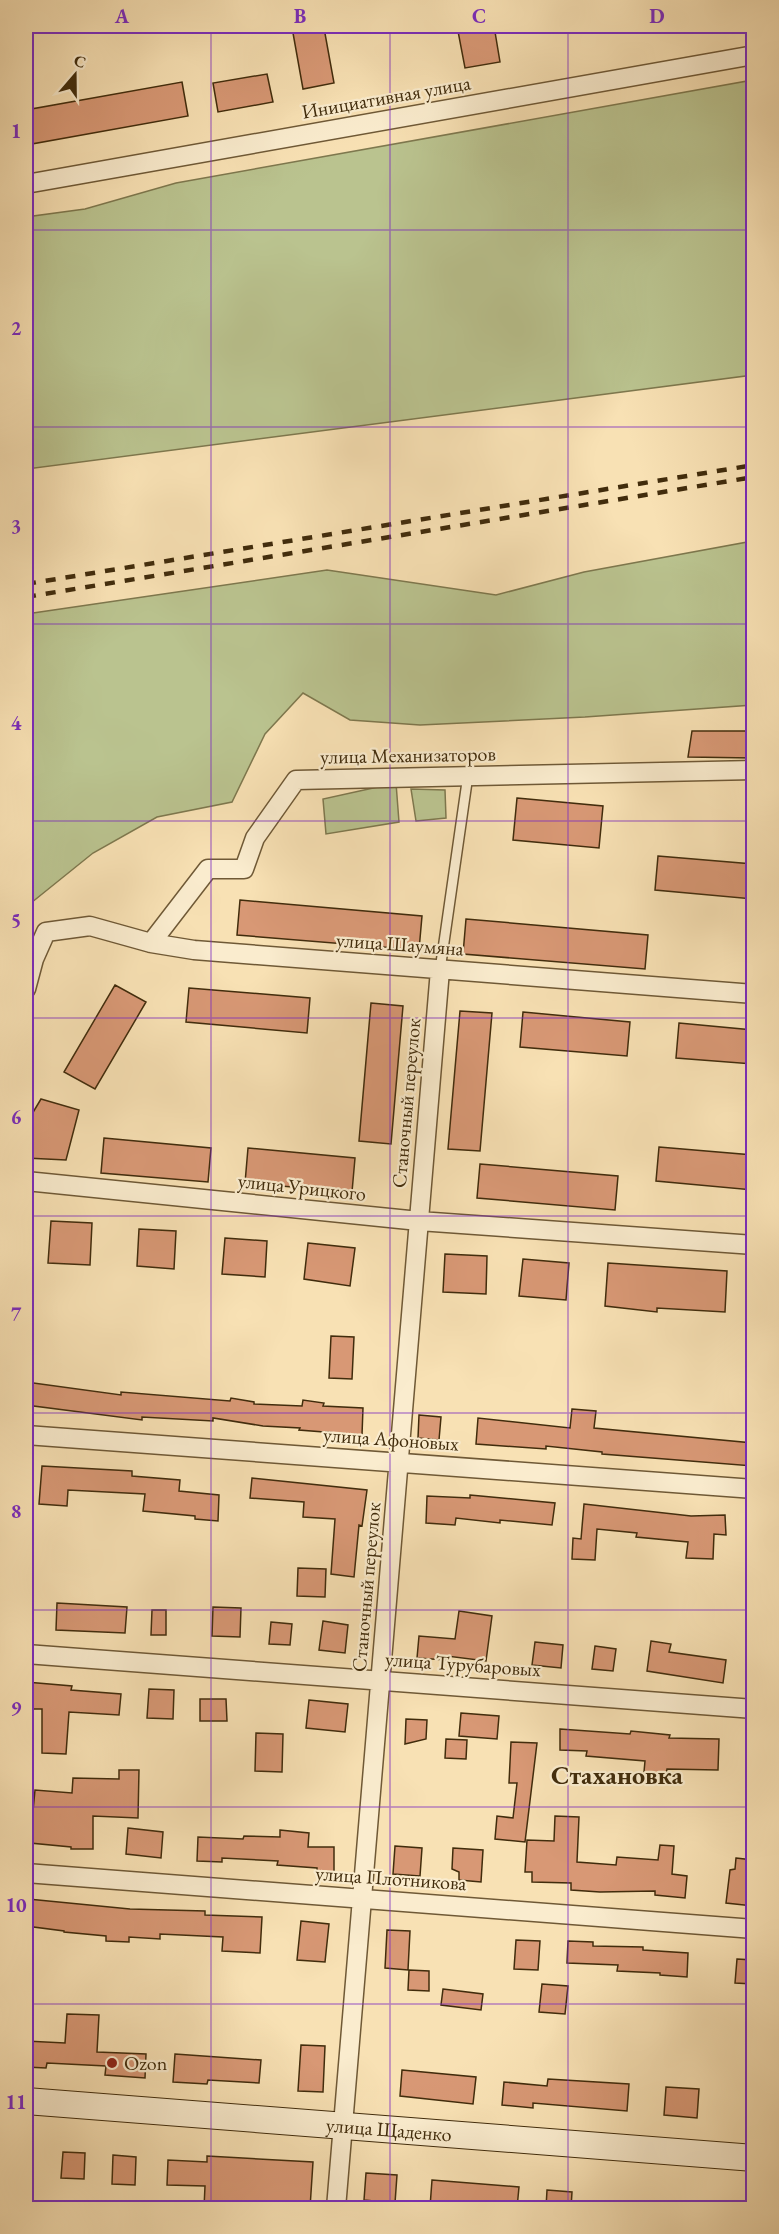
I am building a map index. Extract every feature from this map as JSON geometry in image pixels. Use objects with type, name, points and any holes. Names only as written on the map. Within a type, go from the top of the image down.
[{"type":"street","name":"Инициативная улица","points":[[26,184],[753,55]]},
{"type":"street","name":"улица Механизаторов","points":[[151,943],[208,869],[244,869],[255,838],[296,780],[753,770]]},
{"type":"street","name":"улица Шаумяна","points":[[26,989],[34,959],[46,932],[90,926],[151,943],[194,950],[753,994]]},
{"type":"street","name":"Станочный переулок","points":[[336,2208],[440,970]]},
{"type":"street","name":"улица Урицкого","points":[[26,1181],[419,1221],[753,1245]]},
{"type":"street","name":"улица Афоновых","points":[[26,1435],[753,1489]]},
{"type":"street","name":"улица Турубаровых","points":[[26,1654],[753,1709]]},
{"type":"street","name":"улица Плотникова","points":[[26,1873],[753,1929]]},
{"type":"street","name":"улица Щаденко","points":[[26,2101],[753,2158]]},
{"type":"lane","points":[[440,970],[468,775]]},
{"type":"green space","points":[[753,80],[753,375],[27,469],[26,217],[85,209],[176,183]]},
{"type":"green space","points":[[753,541],[753,705],[585,717],[420,725],[350,720],[303,693],[265,734],[232,802],[157,817],[93,853],[26,907],[26,616],[33,613],[327,570],[496,595],[584,572]]},
{"type":"green space","points":[[396,783],[399,822],[326,834],[323,799]]},
{"type":"green space","points":[[411,789],[445,790],[446,818],[416,821]]},
{"type":"building","points":[[457,26],[494,26],[500,62],[465,68]]},
{"type":"building","points":[[324,28],[334,83],[303,89],[293,33]]},
{"type":"building","points":[[267,74],[273,102],[218,112],[213,83]]},
{"type":"building","points":[[182,82],[188,116],[26,145],[26,110]]},
{"type":"building","points":[[692,731],[753,731],[753,758],[688,757]]},
{"type":"building","points":[[517,798],[603,806],[599,848],[513,840]]},
{"type":"building","points":[[658,856],[753,864],[753,899],[655,890]]},
{"type":"building","points":[[240,900],[422,916],[419,950],[237,935]]},
{"type":"building","points":[[466,919],[648,935],[645,969],[463,954]]},
{"type":"building","points":[[115,985],[146,1002],[95,1089],[64,1072]]},
{"type":"building","points":[[189,988],[310,998],[307,1033],[186,1022]]},
{"type":"building","points":[[371,1003],[403,1006],[391,1144],[359,1141]]},
{"type":"building","points":[[460,1011],[492,1013],[480,1151],[448,1149]]},
{"type":"building","points":[[523,1012],[630,1022],[627,1056],[520,1047]]},
{"type":"building","points":[[679,1023],[753,1030],[753,1064],[676,1058]]},
{"type":"building","points":[[41,1099],[79,1110],[66,1160],[26,1158],[26,1124]]},
{"type":"building","points":[[104,1138],[211,1148],[208,1182],[101,1173]]},
{"type":"building","points":[[659,1147],[753,1155],[753,1190],[656,1181]]},
{"type":"building","points":[[248,1148],[355,1158],[352,1192],[245,1183]]},
{"type":"building","points":[[480,1164],[618,1176],[615,1210],[477,1198]]},
{"type":"building","points":[[51,1221],[92,1223],[90,1265],[48,1263]]},
{"type":"building","points":[[139,1229],[176,1231],[174,1269],[137,1266]]},
{"type":"building","points":[[225,1238],[267,1241],[265,1277],[222,1274]]},
{"type":"building","points":[[308,1243],[355,1248],[350,1286],[304,1279]]},
{"type":"building","points":[[445,1254],[487,1256],[486,1294],[443,1292]]},
{"type":"building","points":[[523,1259],[569,1263],[566,1300],[519,1296]]},
{"type":"building","points":[[608,1263],[727,1271],[725,1312],[657,1308],[657,1312],[605,1306]]},
{"type":"building","points":[[331,1336],[354,1337],[352,1379],[329,1378]]},
{"type":"building","points":[[26,1382],[121,1395],[121,1392],[230,1401],[231,1398],[254,1402],[254,1404],[302,1406],[303,1400],[324,1403],[323,1406],[363,1408],[362,1435],[263,1426],[213,1418],[213,1421],[142,1417],[142,1420],[26,1405]]},
{"type":"building","points":[[572,1409],[596,1411],[594,1428],[753,1443],[753,1466],[602,1454],[602,1452],[546,1446],[546,1449],[476,1444],[478,1418],[570,1428]]},
{"type":"building","points":[[419,1415],[441,1417],[439,1440],[418,1438]]},
{"type":"building","points":[[42,1466],[132,1471],[132,1476],[180,1480],[179,1491],[219,1495],[218,1521],[195,1519],[195,1516],[143,1511],[145,1494],[68,1490],[67,1506],[39,1504]]},
{"type":"building","points":[[252,1478],[367,1490],[362,1526],[359,1525],[354,1577],[331,1574],[335,1519],[303,1517],[304,1502],[250,1498]]},
{"type":"building","points":[[470,1495],[555,1503],[552,1525],[456,1518],[455,1525],[426,1523],[427,1496],[470,1498]]},
{"type":"building","points":[[584,1504],[691,1516],[725,1515],[726,1535],[714,1534],[713,1559],[686,1558],[688,1542],[636,1537],[637,1533],[597,1529],[595,1560],[572,1559],[573,1538],[581,1539]]},
{"type":"building","points":[[298,1568],[326,1569],[325,1597],[297,1596]]},
{"type":"building","points":[[57,1603],[127,1607],[125,1633],[56,1630]]},
{"type":"building","points":[[213,1607],[241,1608],[240,1637],[212,1636]]},
{"type":"building","points":[[152,1610],[166,1610],[166,1635],[151,1635]]},
{"type":"building","points":[[459,1611],[492,1616],[486,1661],[447,1656],[446,1660],[417,1658],[419,1636],[455,1639]]},
{"type":"building","points":[[323,1621],[348,1625],[345,1653],[319,1650]]},
{"type":"building","points":[[271,1622],[292,1624],[290,1645],[269,1644]]},
{"type":"building","points":[[651,1641],[671,1644],[669,1652],[726,1660],[723,1683],[647,1671]]},
{"type":"building","points":[[535,1642],[563,1645],[561,1668],[532,1665]]},
{"type":"building","points":[[595,1646],[616,1649],[613,1671],[592,1669]]},
{"type":"building","points":[[26,1682],[72,1686],[71,1690],[121,1694],[119,1715],[69,1712],[66,1754],[42,1753],[42,1709],[26,1709]]},
{"type":"building","points":[[149,1689],[174,1690],[173,1719],[147,1718]]},
{"type":"building","points":[[200,1699],[226,1699],[227,1721],[200,1721]]},
{"type":"building","points":[[309,1700],[348,1704],[345,1732],[306,1728]]},
{"type":"building","points":[[461,1713],[499,1716],[497,1739],[459,1736]]},
{"type":"building","points":[[406,1719],[427,1720],[426,1739],[405,1744]]},
{"type":"building","points":[[560,1729],[630,1734],[631,1731],[670,1735],[669,1738],[719,1739],[718,1770],[667,1769],[666,1774],[644,1772],[645,1761],[586,1756],[587,1751],[560,1750]]},
{"type":"building","points":[[256,1733],[283,1734],[282,1772],[255,1771]]},
{"type":"building","points":[[446,1739],[467,1740],[466,1759],[445,1758]]},
{"type":"building","points":[[511,1742],[537,1743],[525,1842],[495,1839],[497,1816],[513,1818],[517,1783],[509,1783]]},
{"type":"building","points":[[119,1770],[139,1770],[138,1818],[93,1816],[93,1849],[71,1849],[71,1847],[30,1843],[35,1790],[72,1793],[73,1778],[119,1779]]},
{"type":"building","points":[[555,1816],[579,1817],[577,1862],[616,1865],[617,1857],[658,1860],[660,1845],[674,1846],[672,1874],[687,1876],[685,1898],[655,1895],[655,1891],[571,1890],[571,1883],[532,1882],[532,1872],[525,1872],[527,1840],[554,1841]]},
{"type":"building","points":[[128,1828],[163,1832],[161,1858],[126,1854]]},
{"type":"building","points":[[280,1830],[309,1833],[308,1847],[334,1847],[334,1873],[317,1873],[317,1868],[277,1865],[278,1861],[222,1858],[222,1862],[197,1861],[198,1837],[243,1839],[244,1836],[280,1837]]},
{"type":"building","points":[[395,1846],[422,1848],[420,1876],[393,1874]]},
{"type":"building","points":[[453,1848],[483,1850],[481,1882],[459,1880],[459,1872],[452,1869]]},
{"type":"building","points":[[736,1858],[753,1860],[753,1906],[726,1903],[730,1870],[735,1869]]},
{"type":"building","points":[[28,1899],[130,1909],[205,1911],[205,1915],[262,1917],[260,1953],[222,1951],[223,1937],[160,1934],[160,1939],[129,1937],[129,1942],[106,1941],[106,1936],[26,1926]]},
{"type":"building","points":[[301,1921],[329,1924],[325,1962],[297,1960]]},
{"type":"building","points":[[387,1930],[410,1931],[408,1970],[385,1968]]},
{"type":"building","points":[[516,1940],[540,1941],[538,1970],[514,1969]]},
{"type":"building","points":[[568,1941],[593,1942],[593,1946],[643,1947],[643,1950],[688,1953],[687,1977],[617,1971],[618,1965],[567,1963]]},
{"type":"building","points":[[737,1959],[753,1960],[753,1984],[735,1983]]},
{"type":"building","points":[[409,1970],[429,1971],[429,1991],[408,1990]]},
{"type":"building","points":[[542,1984],[568,1986],[565,2014],[539,2012]]},
{"type":"building","points":[[443,1989],[483,1994],[481,2010],[441,2005]]},
{"type":"building","points":[[67,2014],[99,2015],[97,2052],[146,2054],[145,2078],[105,2075],[106,2066],[47,2063],[46,2068],[26,2067],[26,2041],[65,2043]]},
{"type":"building","points":[[301,2045],[325,2046],[323,2092],[298,2091]]},
{"type":"building","points":[[175,2054],[261,2060],[259,2083],[208,2080],[207,2084],[173,2082]]},
{"type":"building","points":[[402,2070],[476,2077],[473,2104],[400,2096]]},
{"type":"building","points":[[548,2079],[629,2084],[627,2111],[533,2103],[533,2108],[502,2105],[504,2082],[547,2086]]},
{"type":"building","points":[[666,2087],[699,2089],[697,2118],[664,2115]]},
{"type":"building","points":[[63,2152],[85,2153],[84,2179],[61,2178]]},
{"type":"building","points":[[113,2155],[136,2157],[135,2185],[112,2184]]},
{"type":"building","points":[[207,2156],[313,2162],[310,2208],[204,2208],[205,2186],[167,2185],[168,2160],[207,2162]]},
{"type":"building","points":[[366,2173],[397,2175],[395,2203],[364,2200]]},
{"type":"building","points":[[432,2180],[519,2187],[517,2208],[430,2207]]},
{"type":"building","points":[[547,2190],[572,2192],[571,2208],[546,2208]]},
{"type":"railway","points":[[26,584],[754,465]]},
{"type":"railway","points":[[26,597],[754,477]]},
{"type":"place","name":"Ozon","points":[[112,2063]]},
{"type":"district","name":"Стахановка","points":[[617,1775]]}]
